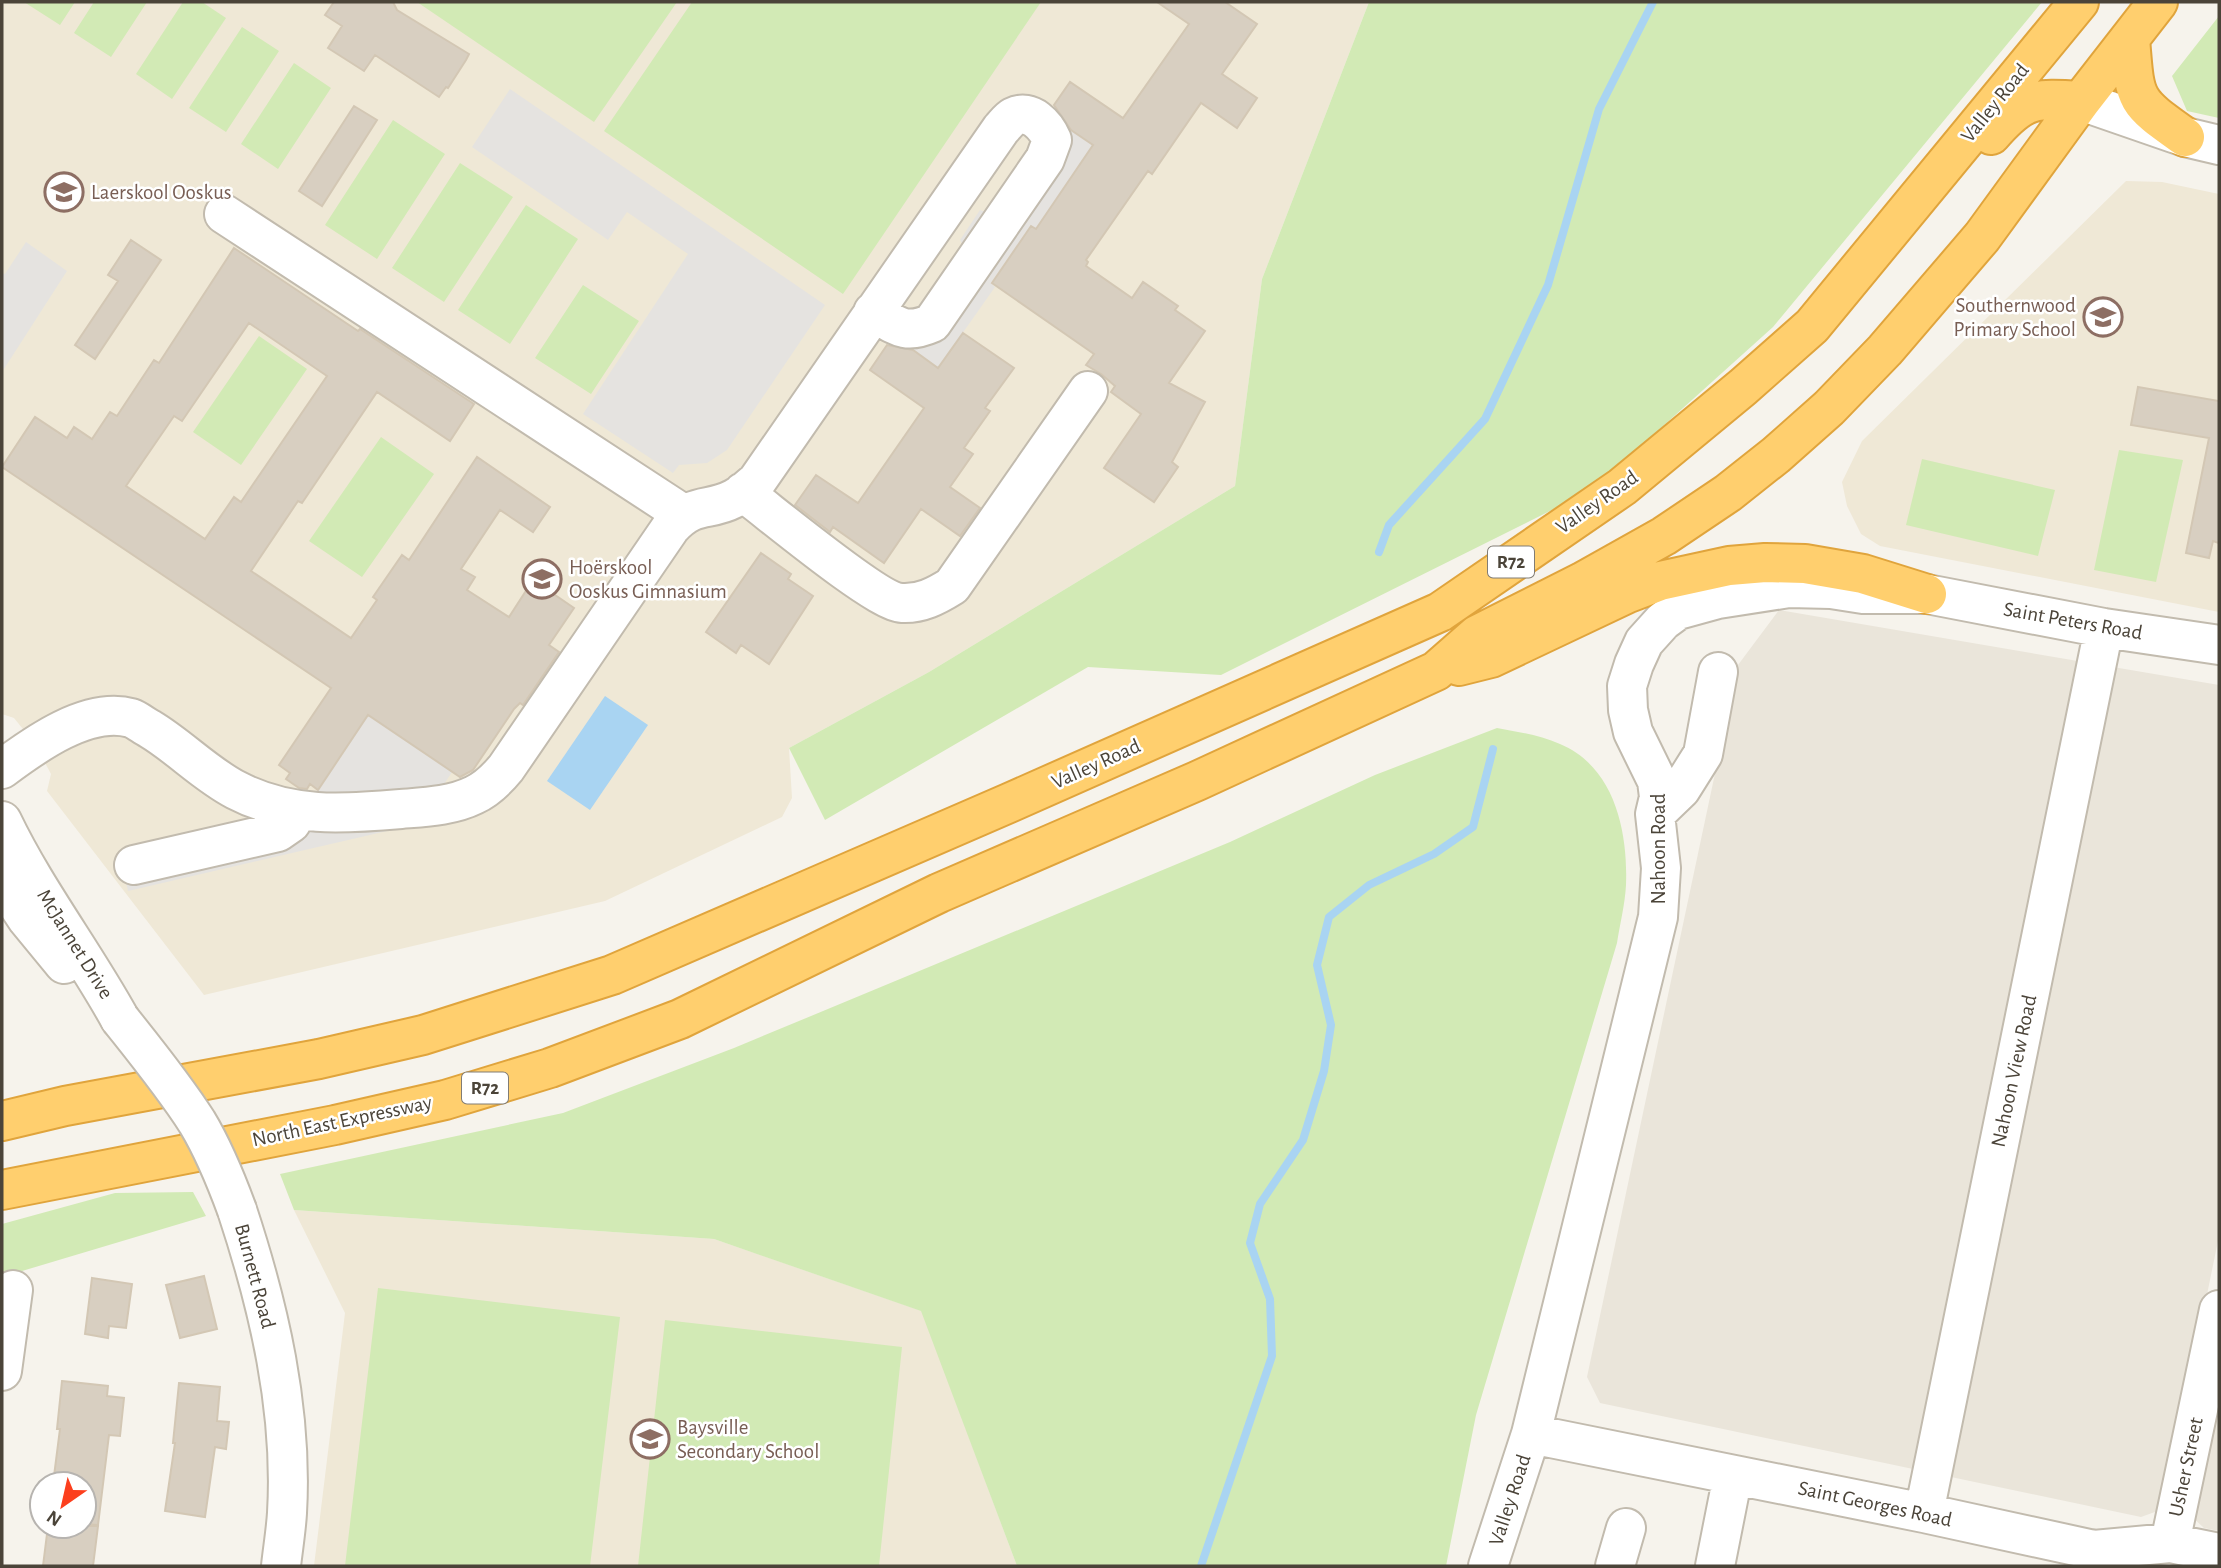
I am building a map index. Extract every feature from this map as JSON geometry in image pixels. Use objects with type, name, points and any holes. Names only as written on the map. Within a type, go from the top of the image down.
[{"type":"highway","name":"Valley Road","points":[[2,1121],[65,1106],[319,1059],[423,1035],[612,975],[1440,612],[1622,487],[1812,326],[2079,2]]},
{"type":"highway","name":"R72","points":[[1436,671],[1477,635],[1582,582],[1664,536],[1776,455],[1829,408],[1885,349],[1982,237],[2081,101],[2158,2]]},
{"type":"highway","points":[[2130,38],[2136,93],[2152,115],[2202,141]]},
{"type":"highway","points":[[1858,272],[1923,213],[2012,111],[2030,102],[2049,99],[2081,101]]},
{"type":"highway","points":[[1436,671],[1491,658],[1626,594],[1660,581],[1729,566],[1805,564],[1863,573],[1927,594]]},
{"type":"highway","name":"North East Expressway","points":[[2,1190],[335,1125],[445,1100],[550,1068],[680,1018],[939,893],[1197,781],[1436,671]]},
{"type":"street","points":[[2081,101],[2202,141]]},
{"type":"street","points":[[2,769],[35,744],[87,721],[108,717],[132,718],[235,790],[275,807],[346,814],[436,806],[473,796],[492,784],[506,768],[671,527],[683,514],[731,500],[757,481],[873,312],[1001,129],[1014,117],[1030,115],[1046,126],[1052,140],[1045,159],[932,323],[917,330],[902,329],[873,312]]},
{"type":"street","points":[[943,212],[988,242]]},
{"type":"street","points":[[224,214],[683,514]]},
{"type":"street","points":[[743,492],[873,591],[900,603],[933,598],[952,586],[1088,391]]},
{"type":"street","name":"Nahoon Road","points":[[1531,1434],[1658,916],[1661,868],[1655,814],[1660,797],[1657,780],[1633,732],[1628,710],[1628,686],[1633,664],[1644,642],[1662,621],[1678,610],[1695,604],[1789,588],[1831,589],[1863,594],[1927,594]]},
{"type":"street","name":"Saint Peters Road","points":[[1927,594],[2104,628],[2219,645]]},
{"type":"street","name":"Nahoon View Road","points":[[1924,1513],[2104,628]]},
{"type":"street","points":[[1655,814],[1681,789],[1703,754],[1718,672]]},
{"type":"street","points":[[134,865],[278,832],[291,823],[298,811]]},
{"type":"street","name":"McJannet Drive","points":[[2,821],[120,1019]]},
{"type":"street","name":"McJannet Drive","points":[[2,881],[52,951],[120,1019]]},
{"type":"street","name":"Burnett Road","points":[[120,1019],[169,1079],[198,1124],[220,1165],[256,1269],[275,1352],[287,1446],[287,1512],[281,1566]]},
{"type":"street","points":[[2,1370],[13,1290]]},
{"type":"street","name":"Usher Street","points":[[2170,1543],[2219,1310]]},
{"type":"street","name":"Saint Georges Road","points":[[1531,1434],[1924,1513],[2093,1558],[2170,1543],[2219,1553]]},
{"type":"street","name":"Valley Road","points":[[1488,1566],[1531,1434]]},
{"type":"street","points":[[1715,1566],[1733,1475]]},
{"type":"street","points":[[1615,1566],[1626,1528]]},
{"type":"shaded area","name":"Hoërskool Ooskus Gimnasium","points":[[2,2],[1369,2],[1262,279],[1235,486],[929,672],[789,748],[792,798],[782,817],[605,901],[204,995],[47,791],[51,774],[35,744],[14,718],[2,714]]},
{"type":"shaded area","points":[[510,89],[825,305],[727,450],[707,463],[679,465],[673,473],[583,414],[688,254],[627,212],[608,240],[472,147]]},
{"type":"shaded area","points":[[1048,114],[1093,145],[1036,229],[1031,226],[991,283],[995,287],[938,368],[893,336],[910,325],[965,249],[960,240],[980,210],[988,213],[996,209]]},
{"type":"shaded area","name":"Southernwood Primary School","points":[[2126,181],[2162,182],[2219,194],[2219,612],[1880,546],[1861,534],[1847,506],[1842,482],[1862,441]]},
{"type":"shaded area","points":[[26,242],[67,271],[2,372],[2,273],[5,274]]},
{"type":"shaded area","points":[[1779,610],[2219,685],[2219,1236],[2163,1509],[2141,1517],[1600,1403],[1587,1377],[1738,665]]},
{"type":"shaded area","points":[[368,715],[452,772],[425,813],[426,822],[128,891],[119,850],[214,826],[218,845],[293,827]]},
{"type":"shaded area","name":"Baysville Secondary School","points":[[294,1210],[714,1239],[922,1311],[1017,1566],[314,1566],[345,1313]]},
{"type":"shaded area","points":[[2219,1370],[2219,1531],[2204,1528],[2190,1515]]},
{"type":"green space","points":[[24,2],[75,2],[60,25]]},
{"type":"green space","points":[[94,2],[147,2],[111,57],[74,33]]},
{"type":"green space","points":[[183,2],[202,2],[226,18],[172,99],[136,74]]},
{"type":"green space","points":[[417,2],[677,2],[594,122]]},
{"type":"green space","points":[[692,2],[1041,2],[843,294],[604,131]]},
{"type":"green space","points":[[1369,2],[2042,2],[1773,327],[1592,490],[1221,675],[1088,667],[825,820],[789,748],[929,672],[1235,486],[1262,279]]},
{"type":"green space","points":[[2219,16],[2219,118],[2187,111],[2172,76]]},
{"type":"green space","points":[[242,27],[279,51],[226,132],[189,108]]},
{"type":"green space","points":[[294,63],[331,88],[278,169],[241,144]]},
{"type":"green space","points":[[393,120],[445,154],[377,259],[325,225]]},
{"type":"green space","points":[[460,163],[513,197],[444,302],[392,268]]},
{"type":"green space","points":[[526,205],[578,239],[510,344],[458,310]]},
{"type":"green space","points":[[583,285],[639,321],[591,394],[535,358]]},
{"type":"green space","points":[[259,336],[307,369],[241,465],[193,432]]},
{"type":"green space","points":[[381,437],[434,474],[362,577],[309,541]]},
{"type":"green space","points":[[2119,450],[2183,460],[2156,582],[2094,570]]},
{"type":"green space","points":[[1922,459],[2055,490],[2038,556],[1906,525]]},
{"type":"green space","points":[[1497,728],[1560,744],[1579,754],[1594,768],[1606,785],[1620,823],[1626,885],[1617,943],[1476,1415],[1446,1566],[1017,1566],[921,1311],[714,1239],[294,1210],[280,1174],[563,1113],[734,1048],[1230,842],[1375,775]]},
{"type":"green space","points":[[193,1192],[206,1216],[2,1277],[2,1224],[115,1193]]},
{"type":"green space","points":[[378,1288],[620,1317],[590,1566],[345,1566]]},
{"type":"green space","points":[[665,1320],[902,1347],[879,1566],[638,1566]]},
{"type":"water","points":[[605,696],[648,725],[590,810],[547,781]]},
{"type":"building","points":[[334,2],[393,2],[397,10],[469,54],[448,88],[446,87],[439,97],[375,55],[364,71],[328,48],[342,26],[325,15]]},
{"type":"building","points":[[1157,2],[1225,2],[1257,24],[1222,74],[1257,98],[1237,128],[1201,103],[1152,174],[1148,171],[1086,260],[1086,266],[1132,298],[1143,282],[1178,306],[1175,310],[1205,331],[1169,383],[1205,402],[1172,462],[1178,467],[1154,502],[1104,468],[1141,414],[1111,392],[1115,386],[1086,365],[1094,354],[992,283],[1031,226],[1036,229],[1093,145],[1071,130],[1054,105],[1070,82],[1123,118],[1189,24]]},
{"type":"building","points":[[354,106],[377,120],[322,206],[299,191]]},
{"type":"building","points":[[131,240],[161,260],[95,359],[75,345],[118,281],[108,275]]},
{"type":"building","points":[[234,248],[474,404],[450,441],[377,392],[302,503],[298,501],[251,571],[351,638],[377,600],[373,597],[402,555],[409,560],[477,457],[550,507],[533,532],[500,510],[461,569],[475,577],[467,590],[509,617],[533,580],[574,608],[549,645],[559,652],[523,705],[520,703],[514,709],[473,770],[460,777],[368,715],[318,790],[310,784],[307,789],[299,788],[286,779],[290,773],[279,765],[331,688],[2,467],[35,417],[67,438],[74,427],[92,439],[110,412],[117,416],[154,360],[159,363]],"holes":[[[249,323],[327,376],[241,502],[234,497],[205,539],[126,486],[174,416],[182,421]]]},
{"type":"building","points":[[963,333],[1014,368],[985,408],[990,411],[964,448],[973,454],[950,487],[980,508],[960,536],[921,509],[884,563],[833,527],[830,532],[795,505],[816,475],[858,503],[924,408],[870,370],[887,345],[913,350],[938,368]]},
{"type":"building","points":[[2138,387],[2219,401],[2219,543],[2213,541],[2209,558],[2186,553],[2209,438],[2131,425]]},
{"type":"building","points":[[761,553],[791,574],[788,579],[813,596],[769,664],[741,645],[736,653],[706,632]]},
{"type":"building","points":[[204,1276],[217,1329],[180,1338],[166,1285]]},
{"type":"building","points":[[92,1278],[132,1284],[126,1328],[109,1326],[108,1338],[85,1334]]},
{"type":"building","points":[[62,1381],[108,1386],[107,1396],[124,1398],[120,1436],[109,1435],[98,1525],[98,1470],[55,1470],[60,1429],[57,1429]]},
{"type":"building","points":[[179,1383],[220,1387],[217,1421],[229,1422],[226,1449],[215,1447],[205,1517],[165,1511],[175,1443]]},
{"type":"building","points":[[46,1540],[96,1540],[93,1566],[43,1566]]},
{"type":"waterway","points":[[1379,552],[1389,525],[1485,419],[1548,285],[1599,109],[1653,2]]},
{"type":"waterway","points":[[1201,1566],[1272,1356],[1270,1299],[1250,1243],[1260,1204],[1303,1140],[1324,1071],[1331,1025],[1317,965],[1329,917],[1369,885],[1434,854],[1473,827],[1493,749]]},
{"type":"place","name":"Laerskool Ooskus","points":[[64,192]]},
{"type":"place","name":"Southernwood Primary School","points":[[2103,317]]},
{"type":"place","name":"Hoërskool Ooskus Gimnasium","points":[[542,579]]},
{"type":"place","name":"Baysville Secondary School","points":[[650,1439]]}]
